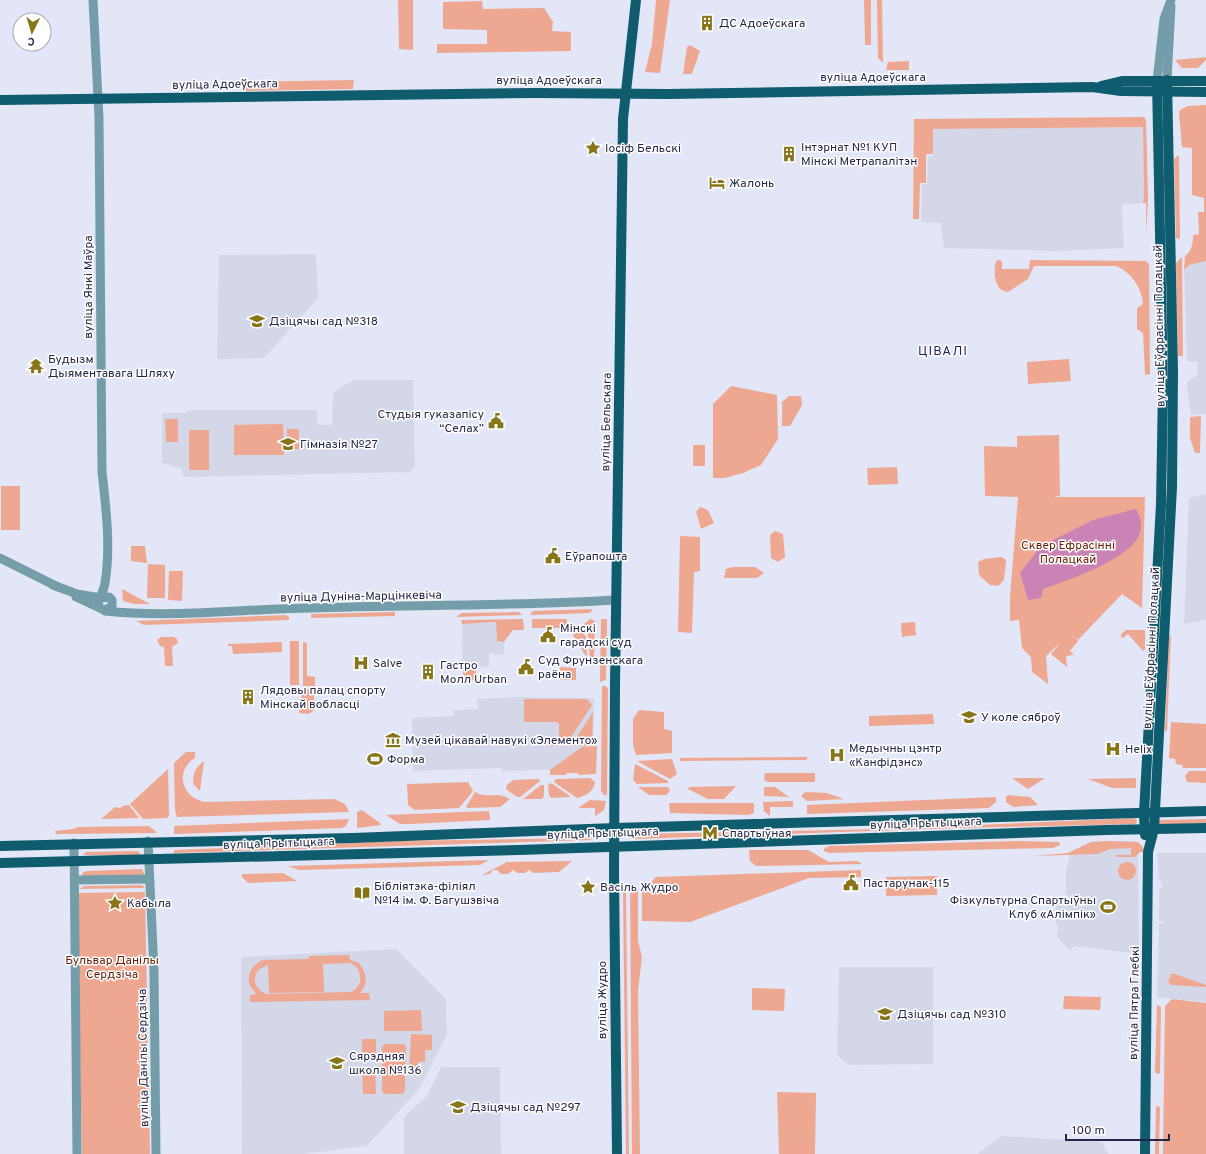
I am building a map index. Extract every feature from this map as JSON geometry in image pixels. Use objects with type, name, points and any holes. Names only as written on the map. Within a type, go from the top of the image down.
[{"type":"main road","name":"вуліца Бельскага","points":[[615,846],[616,600],[623,119],[636,0]]},
{"type":"main road","name":"вуліца Еўфрасінні Полацкай","points":[[1149,829],[1144,813],[1162,485],[1162,80]]},
{"type":"main road","name":"вуліца Адоеўскага","points":[[1097,87],[1122,81],[1206,81]]},
{"type":"main road","name":"вуліца Адоеўскага","points":[[0,100],[1097,87],[1121,91],[1206,92]]},
{"type":"main road","name":"вуліца Еўфрасінні Полацкай","points":[[1148,852],[1149,829],[1155,812],[1172,487],[1173,372],[1162,92]]},
{"type":"main road","name":"вуліца Прытыцкага","points":[[0,846],[148,841],[353,838],[615,828],[1206,811]]},
{"type":"main road","name":"вуліца Прытыцкага","points":[[0,863],[148,860],[1206,828]]},
{"type":"main road","name":"вуліца Жудро","points":[[615,846],[617,1154]]},
{"type":"main road","name":"вуліца Пятра Глебкі","points":[[1145,1154],[1148,852]]},
{"type":"street","name":"вуліца Янкі Маўра","points":[[93,0],[98,98],[102,472],[105,503],[107,569],[101,598]]},
{"type":"street","points":[[1162,80],[1164,19],[1171,0]]},
{"type":"street","name":"вуліца Дуніна-Марцінкевіча","points":[[0,558],[103,609],[137,614],[315,608],[526,605],[616,600]]},
{"type":"street","points":[[101,598],[98,604],[103,609],[112,607],[107,569]]},
{"type":"street","points":[[53,585],[77,594],[101,598],[107,596],[118,606],[137,614]]},
{"type":"street","name":"вуліца Данілы Сердзіча","points":[[148,841],[154,972],[156,1154]]},
{"type":"street","points":[[74,843],[77,1154]]},
{"type":"street","points":[[75,880],[149,879]]},
{"type":"shaded area","points":[[1143,127],[1144,198],[1143,203],[1122,205],[1124,248],[1056,251],[944,248],[941,223],[921,222],[922,184],[927,184],[928,156],[933,156],[933,129]]},
{"type":"shaded area","name":"Дзіцячы сад №318","points":[[316,254],[318,298],[264,358],[217,359],[219,255]]},
{"type":"shaded area","points":[[1206,261],[1206,414],[1191,415],[1187,385],[1188,381],[1197,375],[1198,362],[1187,361],[1184,270],[1189,265]]},
{"type":"shaded area","name":"Гімназія №27","points":[[353,380],[413,380],[415,467],[410,472],[183,477],[182,469],[162,463],[162,413],[185,413],[190,410],[317,410],[317,425],[332,425],[333,393]]},
{"type":"shaded area","points":[[1206,494],[1206,620],[1184,624],[1189,498]]},
{"type":"shaded area","points":[[1136,509],[1141,524],[1139,536],[1131,546],[1118,556],[1086,573],[1043,589],[1041,598],[1028,600],[1020,573],[1041,546],[1093,520]]},
{"type":"shaded area","points":[[496,622],[497,641],[504,642],[504,655],[489,653],[489,666],[463,669],[462,624]]},
{"type":"shaded area","points":[[522,697],[594,698],[593,769],[501,771],[501,768],[413,771],[412,718],[453,716],[454,710],[478,709],[477,699]]},
{"type":"shaded area","points":[[1134,841],[1140,844],[1143,850],[1138,854],[1139,948],[1142,948],[1130,953],[1074,946],[1069,950],[1057,936],[1058,925],[1056,924],[1056,904],[1069,904],[1069,895],[1066,895],[1066,871],[1071,853],[1091,842]]},
{"type":"shaded area","points":[[1157,853],[1206,853],[1206,1002],[1157,997],[1159,924],[1164,923],[1164,921],[1159,921],[1159,889],[1162,889],[1162,882],[1159,881]]},
{"type":"shaded area","name":"Сярэдняя школа №136","points":[[396,949],[446,999],[447,1034],[419,1089],[367,1146],[304,1154],[242,1154],[241,957]]},
{"type":"shaded area","name":"Дзіцячы сад №310","points":[[839,967],[933,967],[933,1064],[848,1065],[837,1055]]},
{"type":"shaded area","name":"Дзіцячы сад №297","points":[[441,1067],[500,1067],[501,1154],[404,1154],[404,1117],[427,1096]]},
{"type":"shaded area","points":[[1002,1136],[1102,1142],[1108,1154],[979,1154],[979,1152]]},
{"type":"green space","points":[[398,0],[413,0],[413,50],[399,49]]},
{"type":"green space","points":[[656,0],[670,0],[660,73],[645,72],[652,44]]},
{"type":"green space","points":[[864,0],[871,0],[871,45],[865,45]]},
{"type":"green space","points":[[877,0],[882,0],[883,63],[878,58]]},
{"type":"green space","points":[[482,1],[483,9],[544,8],[553,22],[552,31],[571,32],[571,51],[437,53],[437,44],[487,44],[487,30],[443,29],[443,2]]},
{"type":"green space","points":[[690,45],[700,51],[692,74],[683,74],[687,47]]},
{"type":"green space","points":[[1206,57],[1206,60],[1198,68],[1182,68],[1175,60]]},
{"type":"green space","points":[[909,61],[909,70],[886,70],[888,62]]},
{"type":"green space","points":[[354,80],[353,89],[246,91],[246,82]]},
{"type":"green space","points":[[1206,105],[1206,261],[1189,265],[1184,270],[1185,256],[1192,247],[1193,235],[1199,234],[1198,212],[1204,212],[1204,198],[1192,195],[1192,148],[1182,147],[1179,113],[1180,110],[1188,106]]},
{"type":"green space","points":[[1144,117],[1146,120],[1148,197],[1146,236],[1146,203],[1143,203],[1143,127],[933,129],[933,154],[926,154],[926,183],[920,183],[919,219],[913,219],[914,119]]},
{"type":"green space","points":[[1179,155],[1180,239],[1176,238],[1174,159]]},
{"type":"green space","points":[[1182,257],[1183,356],[1178,356],[1176,263]]},
{"type":"green space","points":[[1000,260],[1002,262],[1002,269],[1029,269],[1030,260],[1146,261],[1149,264],[1150,374],[1145,375],[1143,333],[1137,329],[1137,308],[1143,304],[1142,298],[1135,281],[1126,272],[1116,266],[1034,266],[1028,279],[1008,292],[1003,291],[997,285],[995,275],[996,261]]},
{"type":"green space","points":[[1069,359],[1071,381],[1028,384],[1027,362]]},
{"type":"green space","points":[[731,386],[777,395],[778,439],[761,465],[743,473],[725,478],[713,478],[713,404]]},
{"type":"green space","points":[[789,396],[801,396],[802,405],[790,426],[782,426],[782,402]]},
{"type":"green space","points":[[1201,416],[1200,453],[1195,453],[1190,438],[1190,417]]},
{"type":"green space","points":[[165,419],[178,419],[178,442],[166,442]]},
{"type":"green space","points":[[283,424],[284,455],[234,455],[234,425]]},
{"type":"green space","points":[[287,429],[299,429],[299,449],[287,449]]},
{"type":"green space","points":[[189,430],[209,430],[209,470],[189,470]]},
{"type":"green space","name":"Сквер Ефрасінні Полацкай","points":[[1059,435],[1060,496],[1052,497],[1145,497],[1142,608],[1122,594],[1078,640],[1070,632],[1078,641],[1070,651],[1074,655],[1066,656],[1067,667],[1051,654],[1061,642],[1046,656],[1048,684],[1032,672],[1031,657],[1022,648],[1019,620],[1010,621],[1010,596],[1018,497],[985,496],[984,446],[1017,447],[1017,436]]},
{"type":"green space","points":[[693,445],[705,445],[705,466],[693,466]]},
{"type":"green space","points":[[897,467],[898,484],[868,485],[867,468]]},
{"type":"green space","points":[[1,486],[20,486],[20,530],[1,530]]},
{"type":"green space","points":[[700,507],[708,510],[714,523],[701,529],[696,512]]},
{"type":"green space","points":[[775,531],[783,534],[785,557],[778,562],[771,558],[770,535]]},
{"type":"green space","points":[[680,536],[700,537],[700,571],[694,572],[692,633],[678,632]]},
{"type":"green space","points":[[131,546],[145,546],[147,563],[131,561]]},
{"type":"green space","points":[[1002,557],[1006,560],[1004,580],[998,586],[990,585],[979,575],[978,562],[984,559]]},
{"type":"green space","points":[[148,564],[165,565],[165,598],[147,598]]},
{"type":"green space","points":[[732,567],[755,567],[764,573],[757,578],[724,578],[726,569]]},
{"type":"green space","points":[[169,571],[183,571],[182,601],[168,600]]},
{"type":"green space","points":[[122,589],[150,604],[134,604],[123,601]]},
{"type":"green space","points":[[593,609],[590,613],[530,615],[533,611]]},
{"type":"green space","points":[[395,612],[395,616],[311,618],[311,614]]},
{"type":"green space","points":[[519,612],[522,615],[456,617],[462,613]]},
{"type":"green space","points":[[286,615],[289,617],[289,620],[144,625],[136,621]]},
{"type":"green space","points":[[523,619],[524,630],[513,630],[504,642],[497,641],[496,622],[462,624],[461,620]]},
{"type":"green space","points":[[532,619],[567,619],[567,628],[532,628]]},
{"type":"green space","points":[[590,619],[595,621],[594,660],[590,660],[588,635],[582,626]]},
{"type":"green space","points":[[601,619],[607,619],[606,678],[600,682]]},
{"type":"green space","points":[[915,622],[916,635],[902,637],[901,623]]},
{"type":"green space","points":[[580,628],[586,637],[587,658],[573,635]]},
{"type":"green space","points":[[1126,630],[1145,630],[1145,649],[1143,651],[1128,634],[1123,638],[1121,637],[1121,634]]},
{"type":"green space","points":[[461,632],[463,669],[476,670],[477,681],[466,679],[463,673]]},
{"type":"green space","points":[[1171,635],[1167,731],[1165,731],[1169,638]]},
{"type":"green space","points":[[161,637],[174,637],[177,639],[178,643],[172,647],[173,666],[165,666],[164,647],[160,646],[157,640]]},
{"type":"green space","points":[[290,641],[299,641],[299,685],[290,685]]},
{"type":"green space","points":[[282,642],[282,652],[233,654],[232,646],[228,646],[228,644]]},
{"type":"green space","points":[[303,642],[307,643],[307,676],[315,677],[315,686],[303,686]]},
{"type":"green space","points":[[560,667],[576,668],[576,680],[560,680]]},
{"type":"green space","points":[[602,686],[606,686],[608,689],[607,795],[604,795],[601,791]]},
{"type":"green space","points":[[303,689],[314,690],[314,710],[309,714],[299,713]]},
{"type":"green space","points":[[524,699],[587,699],[592,705],[566,745],[550,746],[550,738],[559,738],[559,724],[557,722],[524,722]]},
{"type":"green space","points":[[639,710],[664,712],[664,729],[672,731],[672,753],[636,755],[633,745],[633,719]]},
{"type":"green space","points":[[593,712],[592,745],[571,746]]},
{"type":"green space","points":[[933,714],[934,724],[869,726],[869,716]]},
{"type":"green space","points":[[1171,722],[1206,724],[1206,768],[1183,768],[1182,765],[1176,764],[1175,759],[1169,758]]},
{"type":"green space","points":[[597,746],[596,774],[579,775],[577,773],[567,773],[566,775],[550,775],[550,770],[582,747]]},
{"type":"green space","points":[[186,752],[195,752],[195,758],[188,763],[184,770],[183,777],[186,790],[197,799],[205,802],[334,799],[345,804],[349,812],[177,817],[175,810],[174,763]]},
{"type":"green space","points":[[808,757],[806,760],[680,761],[680,758]]},
{"type":"green space","points":[[672,759],[677,774],[670,779],[637,761]]},
{"type":"green space","points":[[204,761],[200,791],[193,784],[193,777],[198,766]]},
{"type":"green space","points":[[635,764],[668,781],[668,783],[637,784],[633,780]]},
{"type":"green space","points":[[168,769],[169,816],[167,818],[143,819],[130,804]]},
{"type":"green space","points":[[1189,771],[1206,771],[1206,783],[1187,782],[1185,776]]},
{"type":"green space","points":[[765,773],[815,773],[815,782],[768,782],[764,780]]},
{"type":"green space","points":[[590,778],[595,782],[593,788],[583,796],[577,798],[554,782],[556,779]]},
{"type":"green space","points":[[1012,778],[1045,778],[1028,789]]},
{"type":"green space","points":[[1136,778],[1136,788],[1112,788],[1088,779]]},
{"type":"green space","points":[[539,779],[540,781],[520,797],[517,797],[506,789],[507,785],[513,780]]},
{"type":"green space","points":[[468,782],[473,791],[459,808],[415,810],[408,805],[407,784]]},
{"type":"green space","points":[[551,783],[570,796],[551,798],[549,795],[548,785]]},
{"type":"green space","points":[[541,785],[544,785],[544,796],[542,799],[523,799]]},
{"type":"green space","points":[[736,786],[724,799],[708,799],[688,789],[689,787]]},
{"type":"green space","points":[[638,787],[668,787],[670,791],[666,795],[649,795]]},
{"type":"green space","points":[[764,787],[775,787],[789,797],[764,796]]},
{"type":"green space","points":[[475,792],[485,795],[505,796],[510,799],[500,807],[466,807]]},
{"type":"green space","points":[[805,792],[827,793],[844,799],[807,801],[801,796]]},
{"type":"green space","points":[[1008,795],[1030,797],[1038,805],[1013,807],[1006,802],[1006,797]]},
{"type":"green space","points":[[996,797],[996,802],[989,808],[807,814],[807,805]]},
{"type":"green space","points":[[590,800],[606,801],[604,810],[595,816],[595,808],[578,808]]},
{"type":"green space","points":[[793,801],[793,807],[770,807],[770,816],[764,811],[763,802]]},
{"type":"green space","points":[[669,803],[754,803],[754,813],[748,815],[670,813]]},
{"type":"green space","points":[[129,805],[139,818],[101,819],[115,807],[120,808]]},
{"type":"green space","points":[[362,810],[381,825],[357,828],[357,812]]},
{"type":"green space","points":[[489,811],[490,820],[410,824],[400,824],[386,815]]},
{"type":"green space","points":[[1134,818],[1137,820],[1136,824],[959,828],[634,839],[630,837],[632,834],[886,829]]},
{"type":"green space","points":[[349,819],[346,826],[341,828],[174,834],[174,826]]},
{"type":"green space","points":[[1206,819],[1206,823],[1160,825],[1158,823],[1159,820]]},
{"type":"green space","points":[[149,826],[157,833],[56,834],[55,831],[74,829],[77,827]]},
{"type":"green space","points":[[593,838],[590,840],[174,853],[174,850],[398,841]]},
{"type":"green space","points":[[1022,841],[1059,842],[1060,845],[1053,848],[829,853],[824,851],[824,849],[829,846]]},
{"type":"green space","points":[[1091,842],[1138,842],[1143,847],[1144,852],[1140,852],[1135,857],[1116,857],[1116,855],[1131,855],[1131,848],[1110,849],[1097,854],[1033,856],[1068,853]]},
{"type":"green space","points":[[749,850],[808,850],[829,862],[857,861],[862,864],[756,866],[750,861]]},
{"type":"green space","points":[[138,851],[140,853],[139,855],[83,855],[86,852]]},
{"type":"green space","points":[[489,860],[480,865],[299,870],[288,866]]},
{"type":"green space","points":[[572,861],[559,872],[534,873],[529,870],[525,873],[518,873],[513,870],[508,874],[501,874],[497,870],[493,870],[490,874],[482,875],[507,862]]},
{"type":"green space","points":[[1127,862],[1133,865],[1136,871],[1133,877],[1127,880],[1121,877],[1118,871],[1121,865]]},
{"type":"green space","points":[[142,869],[145,876],[83,877],[82,873],[87,871]]},
{"type":"green space","points":[[861,870],[861,877],[809,878],[690,922],[642,921],[642,892],[656,877]]},
{"type":"green space","points":[[283,873],[297,881],[248,883],[242,877],[242,874]]},
{"type":"green space","points":[[937,876],[937,895],[886,896],[886,877]]},
{"type":"green space","points":[[630,882],[638,890],[638,941],[642,957],[638,991],[640,1154],[632,1154]]},
{"type":"green space","points":[[142,885],[145,888],[80,889],[84,886]]},
{"type":"green space","points":[[623,891],[626,893],[629,1154],[626,1154]]},
{"type":"green space","name":"Бульвар Данілы Сердзіча","points":[[145,892],[150,1154],[82,1154],[77,893]]},
{"type":"green space","points":[[349,955],[350,960],[359,963],[365,974],[365,985],[360,993],[369,993],[370,1000],[250,1002],[250,995],[256,994],[250,986],[249,974],[256,964],[263,960],[308,959],[309,956]],"holes":[[[351,963],[360,974],[360,982],[351,992],[266,994],[259,990],[255,981],[258,970],[268,965],[269,993],[324,992],[323,964]]]},
{"type":"green space","points":[[1172,973],[1206,985],[1206,987],[1171,985],[1168,982]]},
{"type":"green space","points":[[752,988],[785,989],[784,1011],[752,1010]]},
{"type":"green space","points":[[1064,996],[1101,997],[1100,1010],[1063,1009]]},
{"type":"green space","points":[[1172,999],[1206,1003],[1206,1154],[1163,1154],[1165,1006]]},
{"type":"green space","points":[[1157,1005],[1161,1007],[1160,1073],[1157,1074],[1155,1072]]},
{"type":"green space","points":[[421,1010],[422,1031],[384,1031],[384,1011]]},
{"type":"green space","points":[[411,1034],[432,1035],[432,1050],[425,1050],[425,1062],[418,1062],[418,1074],[409,1074]]},
{"type":"green space","points":[[362,1039],[376,1039],[376,1060],[362,1060]]},
{"type":"green space","points":[[385,1044],[403,1044],[406,1046],[405,1090],[403,1094],[386,1094],[382,1092],[382,1047]]},
{"type":"green space","points":[[362,1067],[375,1067],[376,1094],[363,1094]]},
{"type":"green space","points":[[777,1092],[816,1093],[815,1154],[779,1154]]},
{"type":"green space","points":[[1156,1106],[1160,1107],[1159,1154],[1155,1154]]},
{"type":"place","name":"ДС Адоеўскага","points":[[707,23]]},
{"type":"place","name":"Іосіф Бельскі","points":[[593,148]]},
{"type":"place","name":"Інтэрнат №1 КУП Мінскі Метрапалітэн","points":[[789,154]]},
{"type":"place","name":"Жалонь","points":[[717,183]]},
{"type":"place","name":"Дзіцячы сад №318","points":[[257,321]]},
{"type":"place","name":"Будызм Дыяментавага Шляху","points":[[36,366]]},
{"type":"place","name":"Студыя гуказапісу “Селах”","points":[[496,421]]},
{"type":"place","name":"Гімназія №27","points":[[288,444]]},
{"type":"place","name":"Еўрапошта","points":[[553,556]]},
{"type":"place","name":"Мінскі гарадскі суд","points":[[548,635]]},
{"type":"place","name":"Salve","points":[[361,663]]},
{"type":"place","name":"Суд Фрунзенскага раёна","points":[[526,667]]},
{"type":"place","name":"Гастро Молл Urban","points":[[428,672]]},
{"type":"place","name":"Лядовы палац спорту Мінскай вобласці","points":[[248,697]]},
{"type":"place","name":"У коле сяброў","points":[[969,717]]},
{"type":"place","name":"Музей цікавай навукі «Элементо»","points":[[393,740]]},
{"type":"place","name":"Helix","points":[[1113,749]]},
{"type":"place","name":"Медычны цэнтр «Канфідэнс»","points":[[837,755]]},
{"type":"place","name":"Форма","points":[[375,759]]},
{"type":"place","name":"Спартыўная","points":[[710,833]]},
{"type":"place","name":"Пастарунак-115","points":[[851,883]]},
{"type":"place","name":"Васіль Жудро","points":[[588,887]]},
{"type":"place","name":"Бібліятэка-філіял №14 ім. Ф. Багушэвіча","points":[[362,893]]},
{"type":"place","name":"Кабыла","points":[[115,903]]},
{"type":"place","name":"Фізкультурна Спартыўны Клуб «Алімпік»","points":[[1108,907]]},
{"type":"place","name":"Дзіцячы сад №310","points":[[885,1014]]},
{"type":"place","name":"Сярэдняя школа №136","points":[[337,1063]]},
{"type":"place","name":"Дзіцячы сад №297","points":[[458,1107]]},
{"type":"district","name":"ЦІВАЛІ","points":[[943,350]]}]
